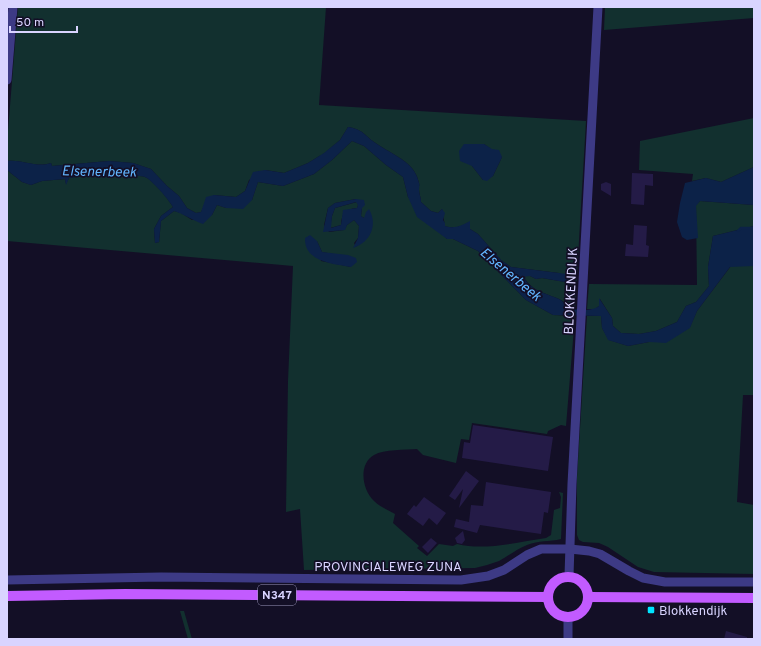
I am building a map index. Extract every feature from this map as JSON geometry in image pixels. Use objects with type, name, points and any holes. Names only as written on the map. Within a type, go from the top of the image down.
[{"type":"main road","points":[[569,576],[582,581],[587,589],[589,597],[584,609],[577,616],[568,617],[554,612],[550,606],[548,597],[550,587],[555,581],[562,577],[569,576]]},
{"type":"main road","name":"N347","points":[[7,596],[125,594],[548,597]]},
{"type":"main road","points":[[589,597],[754,598]]},
{"type":"street","points":[[7,80],[13,7]]},
{"type":"street","name":"BLOKKENDIJK","points":[[569,576],[572,484],[598,7]]},
{"type":"street","name":"PROVINCIALEWEG ZUNA","points":[[7,580],[169,577],[461,580],[488,576],[504,570],[527,555],[541,549],[570,549],[600,554],[643,578],[665,582],[754,582]]},
{"type":"street","points":[[568,617],[568,639]]},
{"type":"green space","points":[[18,7],[326,7],[319,105],[586,121],[575,309],[559,299],[543,293],[535,288],[523,276],[565,282],[559,273],[511,267],[501,260],[478,234],[470,229],[469,222],[457,227],[445,226],[442,209],[438,213],[431,211],[421,202],[417,176],[408,164],[354,128],[348,127],[340,140],[315,161],[321,155],[308,163],[284,173],[265,170],[249,180],[245,191],[236,197],[214,195],[205,204],[201,212],[196,213],[187,208],[179,196],[151,169],[133,163],[109,161],[52,166],[51,163],[39,165],[18,161],[7,161],[7,143]],"holes":[[[484,144],[502,157],[493,176],[483,180],[472,166]]]},
{"type":"green space","points":[[605,7],[754,7],[754,18],[604,30]]},
{"type":"green space","points":[[754,118],[754,167],[721,182],[706,178],[692,181],[693,174],[639,170],[640,141]]},
{"type":"green space","points":[[352,141],[364,146],[403,177],[408,197],[447,239],[453,239],[478,251],[526,300],[553,315],[575,316],[566,426],[561,425],[548,431],[547,434],[472,423],[469,440],[461,439],[456,463],[423,455],[417,449],[378,453],[369,459],[364,471],[365,484],[370,496],[379,505],[395,514],[393,523],[419,546],[417,548],[427,556],[439,544],[453,546],[457,544],[479,547],[512,544],[546,538],[551,535],[554,510],[560,508],[561,497],[559,492],[563,493],[561,539],[531,543],[499,561],[475,568],[304,570],[300,509],[286,512],[288,381],[293,266],[7,241],[7,170],[22,182],[31,185],[42,181],[65,179],[66,184],[69,178],[81,176],[145,177],[156,186],[173,207],[161,216],[154,229],[155,243],[159,242],[161,221],[174,211],[181,213],[192,220],[212,215],[217,205],[226,208],[252,200],[258,182],[283,186],[314,174],[332,160]],"holes":[[[356,199],[362,208],[361,216],[364,218],[356,247],[354,243],[358,238],[359,226],[354,220],[347,225],[344,230],[329,232],[324,225],[328,208],[335,203]],[[317,241],[322,252],[338,255],[351,267],[321,261]]]},
{"type":"green space","points":[[700,201],[754,205],[754,226],[713,236],[708,267],[709,286],[696,302],[686,306],[677,322],[656,331],[639,334],[621,333],[613,326],[612,318],[600,299],[599,306],[595,309],[587,309],[589,284],[697,285],[696,205]]},
{"type":"green space","points":[[357,202],[357,208],[350,209],[345,212],[342,217],[341,225],[330,228],[335,208]]},
{"type":"green space","points":[[731,266],[754,266],[754,395],[743,395],[737,502],[754,505],[754,574],[654,572],[638,567],[608,547],[599,543],[583,542],[579,540],[577,535],[577,477],[587,316],[601,316],[602,328],[609,340],[628,346],[649,342],[666,342],[690,327],[697,311]]},
{"type":"green space","points":[[180,611],[184,611],[192,639],[188,639]]},
{"type":"water","points":[[348,127],[358,130],[408,164],[417,176],[421,202],[431,211],[438,213],[442,209],[445,213],[443,220],[445,226],[458,226],[470,221],[470,229],[478,234],[501,260],[511,267],[567,274],[568,278],[565,282],[542,278],[536,279],[530,276],[523,277],[535,289],[559,299],[578,310],[591,309],[599,306],[599,298],[612,318],[613,326],[621,333],[639,334],[656,331],[677,322],[686,306],[696,302],[709,286],[708,267],[713,236],[754,226],[754,266],[730,267],[697,311],[690,328],[666,343],[649,342],[628,346],[608,340],[602,328],[601,316],[553,315],[526,300],[478,251],[453,239],[447,239],[417,217],[408,197],[403,177],[364,146],[352,141],[332,160],[314,174],[283,186],[258,182],[252,200],[243,209],[226,208],[217,205],[212,215],[203,224],[174,211],[161,221],[159,242],[155,243],[154,229],[161,216],[173,207],[160,190],[145,177],[81,176],[69,178],[66,185],[65,179],[42,181],[31,185],[22,182],[7,170],[7,161],[18,161],[40,165],[51,163],[52,166],[109,161],[133,163],[151,169],[179,196],[187,208],[196,213],[201,212],[206,197],[214,195],[236,197],[245,191],[253,172],[265,170],[284,173],[308,163],[324,153],[340,140]]},
{"type":"water","points":[[464,144],[484,144],[492,149],[499,150],[502,157],[493,176],[487,181],[483,180],[472,166],[460,161],[459,151]]},
{"type":"water","points":[[754,167],[754,205],[700,201],[696,206],[698,238],[687,240],[682,237],[677,222],[685,183],[706,178],[721,182]]},
{"type":"water","points":[[356,199],[364,200],[365,205],[362,208],[361,216],[364,218],[369,209],[372,215],[373,227],[364,242],[353,248],[358,238],[359,226],[354,220],[347,225],[345,230],[323,232],[328,208],[335,203]],"holes":[[[356,202],[358,205],[357,208],[343,210],[341,225],[331,228],[332,216],[335,208]]]},
{"type":"water","points":[[310,235],[317,241],[322,252],[348,255],[356,258],[357,262],[351,267],[329,263],[315,257],[309,252],[306,246],[305,238]]},
{"type":"building","points":[[632,173],[653,174],[653,186],[645,185],[644,205],[631,204]]},
{"type":"building","points":[[606,182],[611,184],[611,196],[601,190],[601,184]]},
{"type":"building","points":[[634,225],[647,226],[646,245],[649,246],[648,257],[625,256],[626,244],[633,245]]},
{"type":"building","points":[[473,425],[553,437],[548,471],[462,458],[464,442],[470,443]]},
{"type":"building","points":[[466,471],[479,481],[459,508],[463,489],[455,500],[449,496]]},
{"type":"building","points":[[486,482],[551,492],[548,513],[544,512],[541,534],[480,525],[477,533],[454,527],[456,519],[469,522],[471,505],[483,506]]},
{"type":"building","points":[[424,497],[446,513],[437,525],[429,518],[423,526],[407,514],[414,505],[416,507]]},
{"type":"building","points":[[463,531],[465,540],[462,544],[457,543],[455,538]]},
{"type":"building","points":[[431,538],[437,543],[428,553],[422,547]]},
{"type":"building","points":[[726,631],[747,637],[747,639],[724,639]]},
{"type":"waterway","name":"Elsenerbeek","points":[[738,231],[741,228],[754,228]]},
{"type":"place","name":"Blokkendijk","points":[[651,610]]}]
